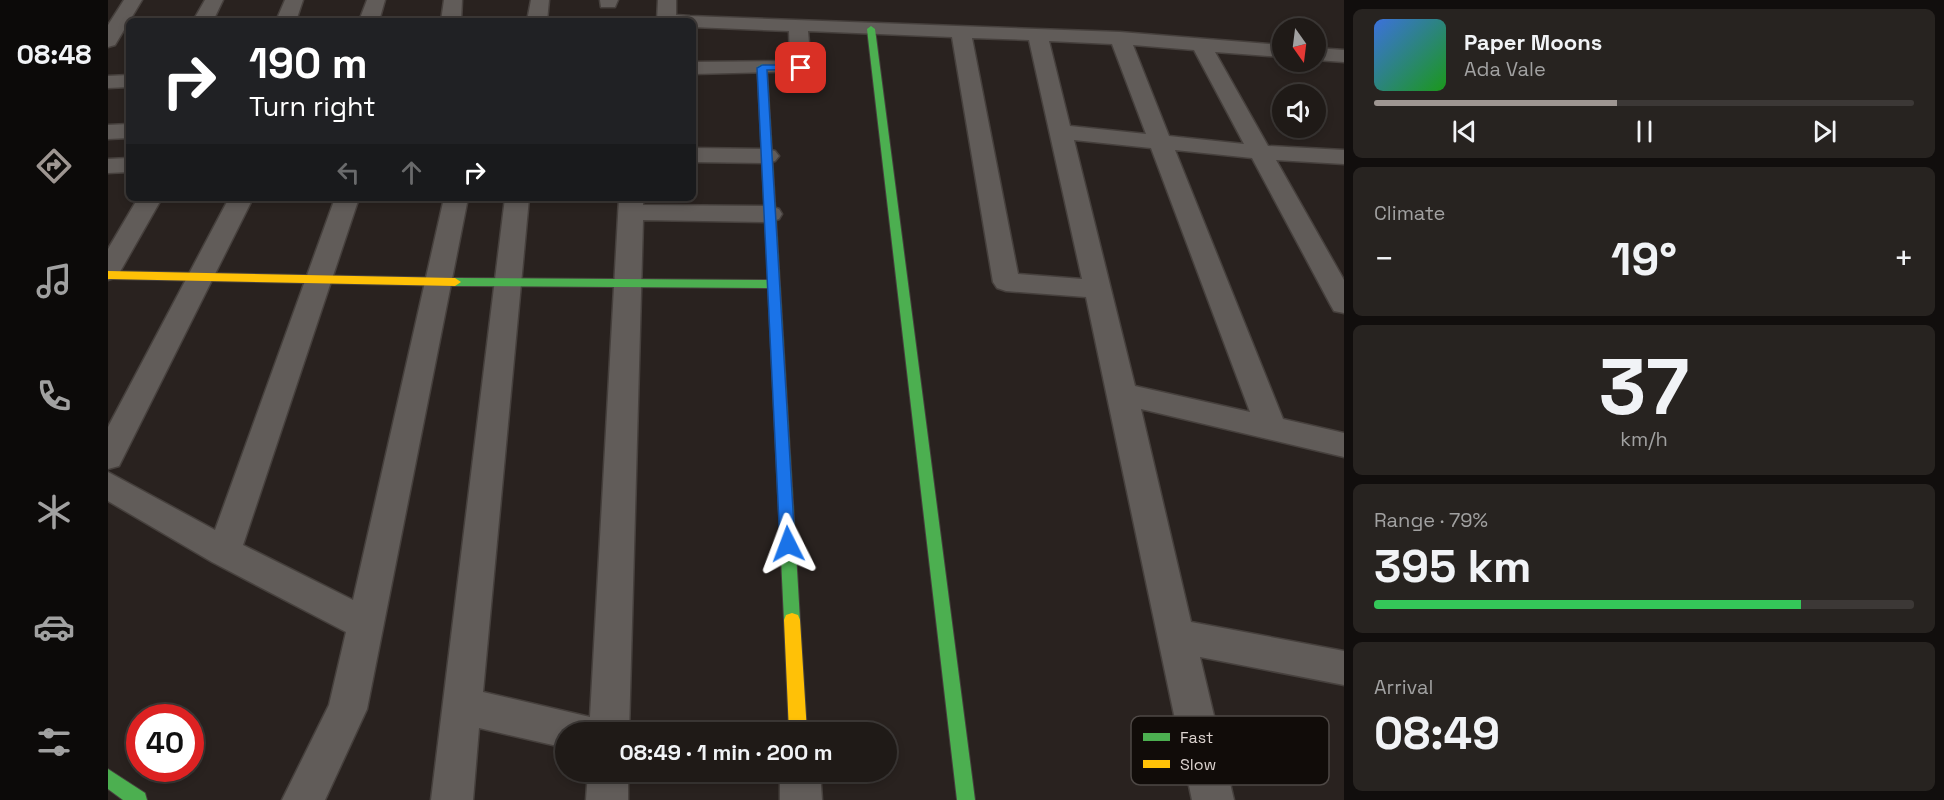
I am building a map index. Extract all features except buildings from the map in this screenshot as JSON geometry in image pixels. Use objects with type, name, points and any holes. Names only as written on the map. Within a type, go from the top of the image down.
[{"type":"street","points":[[108,41],[133,0]]},
{"type":"street","points":[[205,18],[214,0]]},
{"type":"street","points":[[287,18],[294,0]]},
{"type":"street","points":[[370,18],[376,0]]},
{"type":"street","points":[[450,18],[453,0]]},
{"type":"street","points":[[537,18],[540,0]]},
{"type":"street","points":[[666,18],[667,0]]},
{"type":"street","points":[[747,23],[751,0]]},
{"type":"street","points":[[696,21],[1120,38],[1272,50]]},
{"type":"street","points":[[696,68],[801,68],[798,26]]},
{"type":"street","points":[[871,29],[966,800]]},
{"type":"street","points":[[961,32],[1006,282],[1097,289]]},
{"type":"street","points":[[1038,35],[1194,716]]},
{"type":"street","points":[[1120,38],[1272,429]]},
{"type":"street","points":[[1201,45],[1344,304]]},
{"type":"street","points":[[762,68],[797,722]]},
{"type":"street","points":[[108,132],[126,131]]},
{"type":"street","points":[[1061,132],[1260,152],[1344,157]]},
{"type":"street","points":[[696,155],[767,156]]},
{"type":"street","points":[[148,201],[108,273],[627,285],[774,284]]},
{"type":"street","points":[[108,457],[240,201]]},
{"type":"street","points":[[224,552],[346,201]]},
{"type":"street","points":[[303,800],[348,709],[455,201]]},
{"type":"street","points":[[452,800],[517,201]]},
{"type":"street","points":[[609,722],[630,205],[770,214]]},
{"type":"street","points":[[1122,394],[1344,445]]},
{"type":"street","points":[[108,484],[224,552],[366,624]]},
{"type":"street","points":[[1176,636],[1344,668]]},
{"type":"street","points":[[462,706],[555,727]]},
{"type":"street","points":[[108,778],[138,800]]},
{"type":"street","points":[[607,800],[608,782]]},
{"type":"street","points":[[800,782],[801,800]]},
{"type":"street","points":[[1210,785],[1213,800]]},
{"type":"traffic: fast","points":[[871,29],[966,800]]},
{"type":"traffic: fast","points":[[762,67],[792,620]]},
{"type":"traffic: fast","points":[[455,282],[774,284]]},
{"type":"traffic: fast","points":[[108,778],[138,800]]},
{"type":"traffic: slow","points":[[108,275],[455,282]]},
{"type":"traffic: slow","points":[[792,620],[797,722]]},
{"type":"route","points":[[788,544],[762,68],[801,68]]}]
